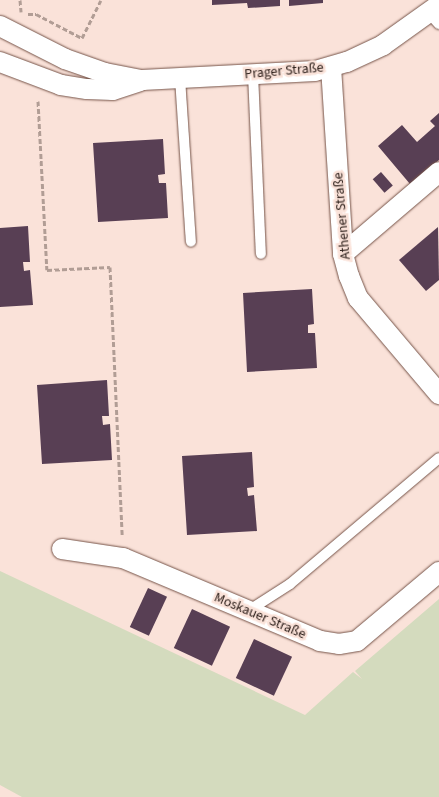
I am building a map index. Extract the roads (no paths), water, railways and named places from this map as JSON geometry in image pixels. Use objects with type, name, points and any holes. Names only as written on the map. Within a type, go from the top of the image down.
[{"type":"street","name":"Prager Straße","points":[[0,26],[65,59],[104,73],[142,80],[315,71],[331,67],[384,46],[436,14]]},
{"type":"street","name":"Prager Straße","points":[[0,62],[62,85],[113,90],[142,80]]},
{"type":"street","name":"Athener Straße","points":[[331,67],[343,254],[358,298],[439,394]]},
{"type":"street","points":[[343,254],[439,172]]},
{"type":"street","name":"Moskauer Straße","points":[[62,549],[123,558],[320,641],[338,644],[357,641],[439,572]]},
{"type":"lane","points":[[253,74],[261,254]]},
{"type":"lane","points":[[180,78],[191,242]]},
{"type":"lane","points":[[248,611],[290,584],[439,458]]}]
